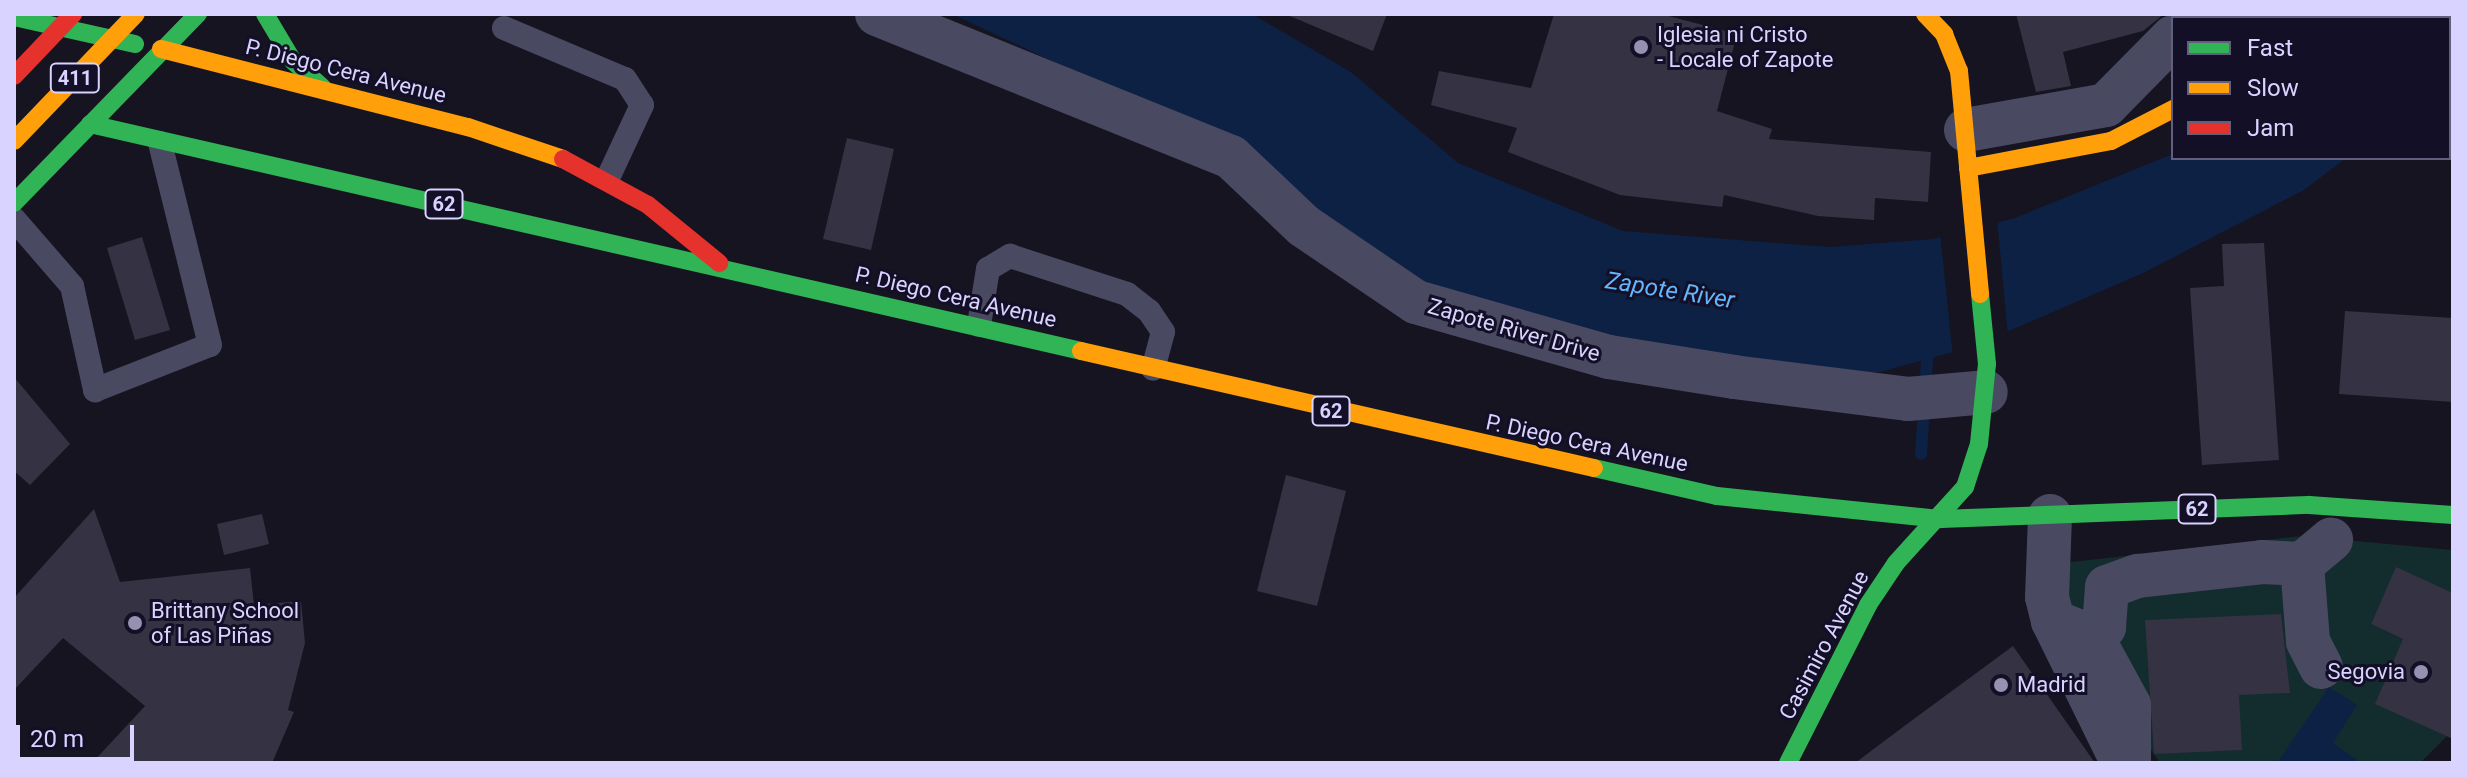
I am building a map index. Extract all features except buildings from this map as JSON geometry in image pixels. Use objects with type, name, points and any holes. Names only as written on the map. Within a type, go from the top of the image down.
[{"type":"main road","name":"411","points":[[14,76],[73,14]]},
{"type":"main road","name":"411","points":[[14,141],[136,14]]},
{"type":"main road","name":"411","points":[[14,203],[198,14]]},
{"type":"main road","points":[[265,14],[293,61],[323,88]]},
{"type":"main road","name":"Casimiro Avenue","points":[[1788,763],[1868,605],[1896,563],[1941,519],[1965,487],[1976,383],[1972,215],[1967,149],[1953,53],[1925,14]]},
{"type":"main road","name":"P. Diego Cera Avenue","points":[[14,17],[323,88],[532,147],[608,178],[727,270]]},
{"type":"main road","name":"P. Diego Cera Avenue","points":[[14,104],[160,143],[979,325],[1153,369],[1717,496],[2060,531],[2309,505],[2453,515]]},
{"type":"main road","points":[[1967,149],[2111,141],[2171,110]]},
{"type":"street","name":"Zapote River Drive","points":[[877,14],[1231,157],[1304,226],[1416,302],[1609,357],[1908,399],[1976,383]]},
{"type":"street","points":[[1967,149],[2106,105],[2171,39]]},
{"type":"street","points":[[2060,531],[2075,561],[2092,566],[2107,587],[2104,627],[2073,629]]},
{"type":"street","points":[[2060,531],[2047,597],[2129,705],[2129,763]]},
{"type":"street","points":[[2107,587],[2138,576],[2317,552],[2308,641],[2321,667]]},
{"type":"street","points":[[2073,629],[2123,763]]},
{"type":"lane","points":[[504,28],[625,79],[642,105],[608,178]]},
{"type":"lane","points":[[14,219],[72,286],[95,390],[210,345],[160,143]]},
{"type":"lane","points":[[979,325],[988,269],[1010,256],[1127,294],[1149,311],[1163,332],[1153,369]]},
{"type":"green space","points":[[2302,536],[2453,550],[2453,593],[2396,568],[2371,624],[2403,639],[2447,736],[2420,763],[2160,763],[2050,604],[2054,564]]},
{"type":"water","name":"Zapote River","points":[[952,14],[1252,14],[1351,72],[1458,163],[1623,231],[1830,247],[1934,239],[2015,218],[2171,155],[2171,160],[2343,160],[2304,190],[2143,273],[1974,346],[1880,372],[1813,374],[1613,338],[1424,283],[1097,82]]},
{"type":"water","points":[[2329,687],[2357,705],[2333,743],[2361,763],[2277,763]]},
{"type":"pier","points":[[1997,219],[2008,336],[1953,357],[1940,233]]},
{"type":"waterway","points":[[1921,454],[1928,345]]},
{"type":"traffic: fast","points":[[14,203],[198,14]]},
{"type":"traffic: fast","points":[[265,14],[293,61],[323,88]]},
{"type":"traffic: fast","points":[[14,17],[135,44]]},
{"type":"traffic: fast","points":[[90,124],[1081,351]]},
{"type":"traffic: fast","points":[[1788,763],[1868,605],[1896,563],[1965,487],[1979,444],[1987,364],[1980,294]]},
{"type":"traffic: fast","points":[[1594,468],[1717,496],[1941,519],[2309,505],[2453,515]]},
{"type":"traffic: slow","points":[[14,141],[136,14]]},
{"type":"traffic: slow","points":[[1925,14],[1944,34],[1959,71],[1980,294]]},
{"type":"traffic: slow","points":[[161,49],[468,127],[563,159]]},
{"type":"traffic: slow","points":[[1968,168],[2111,141],[2171,110]]},
{"type":"traffic: slow","points":[[1081,351],[1594,468]]},
{"type":"traffic: jam","points":[[14,76],[73,14]]},
{"type":"traffic: jam","points":[[563,159],[648,205],[719,263]]},
{"type":"place","name":"Iglesia ni Cristo - Locale of Zapote","points":[[1641,47]]},
{"type":"place","name":"Brittany School of Las Piñas","points":[[135,623]]},
{"type":"place","name":"Segovia","points":[[2421,672]]},
{"type":"place","name":"Madrid","points":[[2001,685]]}]
